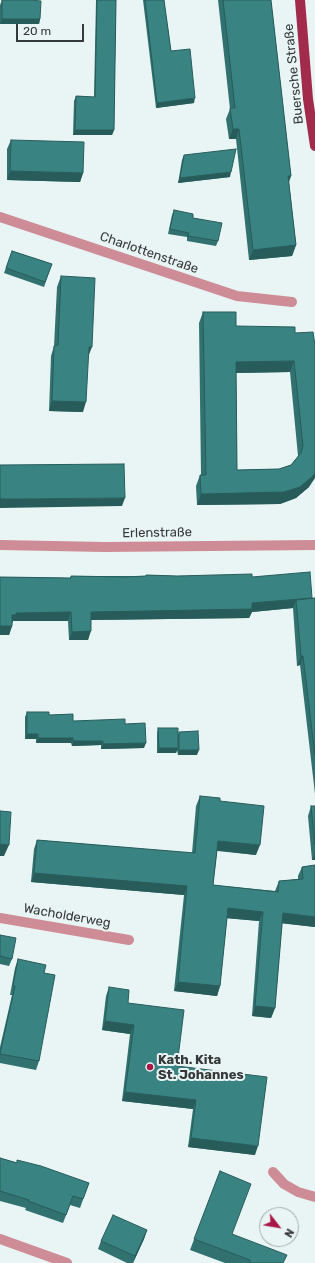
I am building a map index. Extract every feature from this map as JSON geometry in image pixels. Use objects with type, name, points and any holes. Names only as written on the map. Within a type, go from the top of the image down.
[{"type":"main road","name":"Buersche Straße","points":[[300,0],[308,99],[315,146]]},
{"type":"street","name":"Charlottenstraße","points":[[0,217],[237,296],[292,302]]},
{"type":"street","name":"Erlenstraße","points":[[0,545],[105,547],[315,545]]},
{"type":"street","name":"Wacholderweg","points":[[0,918],[129,940]]},
{"type":"street","points":[[273,1172],[284,1184],[298,1192],[315,1198]]},
{"type":"street","points":[[0,1240],[67,1263]]},
{"type":"building","points":[[2,0],[41,1],[40,19],[2,19]]},
{"type":"building","points":[[97,0],[116,0],[114,130],[75,130],[76,96],[95,97]]},
{"type":"building","points":[[145,0],[164,0],[171,51],[190,49],[195,98],[157,103]]},
{"type":"building","points":[[223,0],[271,0],[291,176],[288,176],[296,245],[253,250],[239,129],[233,129],[230,108],[235,108]]},
{"type":"building","points":[[11,140],[84,142],[83,173],[10,171]]},
{"type":"building","points":[[236,149],[231,172],[180,178],[184,155]]},
{"type":"building","points":[[174,210],[193,214],[193,218],[222,223],[218,241],[188,236],[189,233],[170,229]]},
{"type":"building","points":[[12,251],[52,264],[45,282],[6,268]]},
{"type":"building","points":[[61,276],[95,278],[92,347],[89,347],[86,402],[52,401],[54,346],[58,345]]},
{"type":"building","points":[[203,312],[236,312],[236,326],[295,327],[295,333],[313,332],[315,345],[315,473],[313,476],[300,487],[284,492],[201,494],[200,475],[206,475]],"holes":[[[294,361],[303,446],[301,453],[291,465],[279,469],[237,470],[236,362]]]},
{"type":"building","points":[[124,464],[125,498],[0,499],[0,465]]},
{"type":"building","points":[[310,572],[312,598],[252,603],[252,609],[91,612],[91,631],[72,632],[71,612],[16,613],[16,615],[12,615],[12,626],[0,626],[0,577],[71,578],[71,576],[124,577],[146,575],[177,576],[252,574],[252,577]]},
{"type":"building","points":[[315,598],[315,756],[303,656],[301,656],[296,600]]},
{"type":"building","points":[[27,712],[49,712],[49,715],[73,714],[73,721],[125,719],[125,724],[145,723],[146,743],[103,744],[103,741],[73,741],[73,738],[38,738],[38,734],[27,734]]},
{"type":"building","points":[[158,728],[178,728],[178,748],[159,748]]},
{"type":"building","points":[[198,731],[199,750],[179,750],[179,732]]},
{"type":"building","points":[[200,796],[220,798],[220,801],[264,806],[260,845],[218,841],[213,885],[278,892],[279,881],[303,879],[302,867],[315,865],[315,917],[283,913],[275,1008],[255,1006],[263,912],[228,908],[220,986],[178,982],[187,886],[34,873],[37,840],[195,853]]},
{"type":"building","points":[[311,806],[315,806],[315,845]]},
{"type":"building","points":[[0,811],[11,812],[9,845],[0,844]]},
{"type":"building","points":[[0,935],[16,938],[12,959],[0,956]]},
{"type":"building","points":[[18,959],[46,965],[44,973],[55,975],[39,1061],[0,1054],[15,986],[13,986]]},
{"type":"building","points":[[109,987],[129,990],[128,1003],[184,1010],[177,1066],[267,1077],[258,1146],[191,1138],[196,1100],[125,1092],[134,1025],[105,1021]]},
{"type":"building","points":[[0,1158],[17,1163],[17,1160],[41,1166],[89,1183],[83,1199],[73,1196],[66,1215],[28,1201],[29,1200],[0,1191]]},
{"type":"building","points":[[220,1171],[251,1184],[232,1234],[259,1244],[259,1247],[266,1247],[287,1255],[283,1263],[251,1263],[250,1260],[194,1239]]},
{"type":"building","points":[[113,1215],[147,1230],[135,1256],[101,1241]]},
{"type":"place","name":"Kath. Kita St. Johannes","points":[[150,1067]]}]
